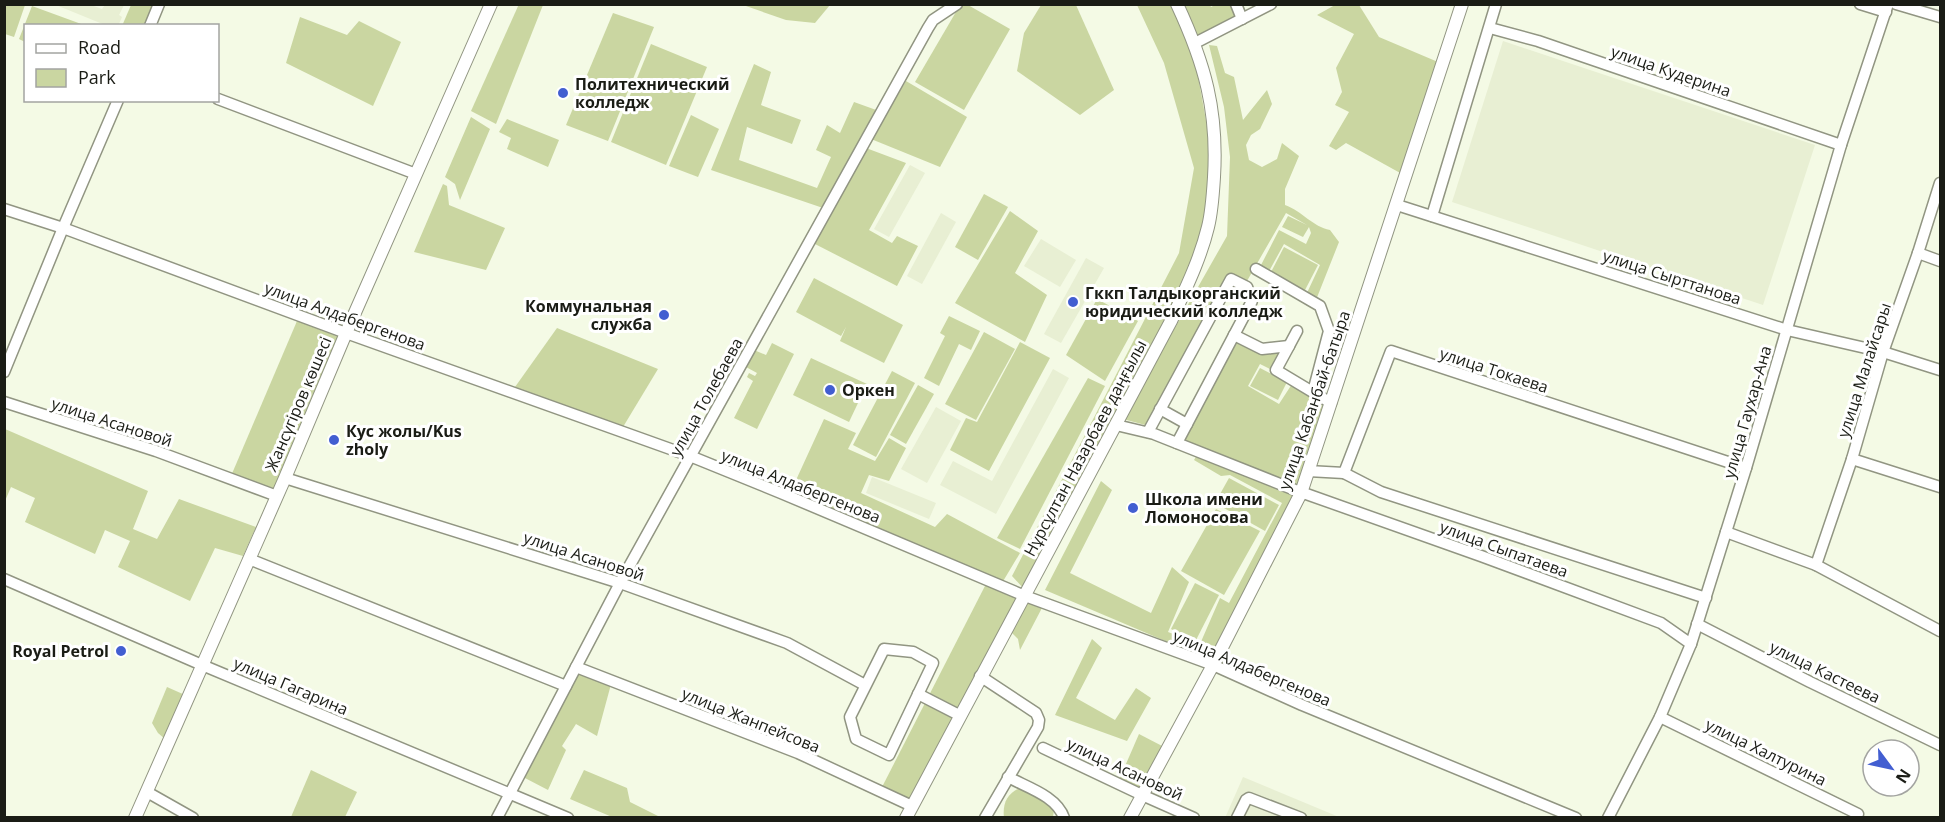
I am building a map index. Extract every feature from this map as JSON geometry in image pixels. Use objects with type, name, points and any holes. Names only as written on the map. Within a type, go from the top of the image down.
[{"type":"main road","name":"Жансүгіров көшесі","points":[[135,818],[285,478],[345,333],[491,4]]},
{"type":"main road","name":"Нұрсұлтан Назарбаев даңғылы","points":[[909,812],[1116,425],[1188,284],[1209,225],[1214,179],[1215,127],[1207,85],[1195,43],[1177,4]]},
{"type":"main road","name":"улица Кабанбай-батыра","points":[[1130,818],[1213,665],[1301,493],[1462,4]]},
{"type":"street","points":[[151,24],[159,4]]},
{"type":"street","name":"улица Толебаева","points":[[497,818],[690,456],[933,20],[957,4]]},
{"type":"street","points":[[1236,4],[1242,19]]},
{"type":"street","points":[[1195,43],[1271,4]]},
{"type":"street","points":[[1432,216],[1496,4]]},
{"type":"street","points":[[1860,4],[1887,8]]},
{"type":"street","points":[[1896,4],[1941,17]]},
{"type":"street","name":"улица Гаухар-Ана","points":[[1608,818],[1660,717],[1691,644],[1746,468],[1841,145],[1887,8]]},
{"type":"street","name":"улица Кудерина","points":[[1490,28],[1538,41],[1841,145]]},
{"type":"street","points":[[219,99],[416,174]]},
{"type":"street","points":[[4,372],[117,102]]},
{"type":"street","name":"улица Малайсары","points":[[1816,565],[1852,459],[1883,352],[1941,183]]},
{"type":"street","name":"улица Сырттанова","points":[[1397,205],[1787,330],[1883,352],[1941,370]]},
{"type":"street","name":"улица Алдабергенова","points":[[4,209],[63,228],[345,333],[690,456],[1025,596],[1213,665],[1312,709],[1576,818]]},
{"type":"street","points":[[1918,253],[1941,261]]},
{"type":"street","points":[[1256,269],[1320,306],[1329,331],[1313,392]]},
{"type":"street","points":[[1148,432],[1231,279],[1246,287],[1252,301],[1177,443]]},
{"type":"street","points":[[1298,331],[1276,370],[1331,403]]},
{"type":"street","points":[[1234,335],[1262,350],[1289,346]]},
{"type":"street","name":"улица Токаева","points":[[1344,472],[1391,351],[1746,468]]},
{"type":"street","name":"улица Асановой","points":[[4,402],[156,451],[277,496]]},
{"type":"street","points":[[1160,410],[1187,424]]},
{"type":"street","name":"улица Сыпатаева","points":[[1116,425],[1148,432],[1301,493],[1482,556],[1661,623],[1691,644]]},
{"type":"street","points":[[1852,459],[1941,487]]},
{"type":"street","points":[[1308,471],[1344,472],[1381,492],[1706,598]]},
{"type":"street","name":"улица Асановой","points":[[285,478],[621,583],[787,643],[866,685]]},
{"type":"street","points":[[1726,532],[1816,565],[1941,631]]},
{"type":"street","points":[[249,559],[566,686]]},
{"type":"street","name":"улица Гагарина","points":[[4,579],[202,665],[568,818]]},
{"type":"street","name":"улица Кастеева","points":[[1697,624],[1810,682],[1941,744]]},
{"type":"street","points":[[884,649],[913,652],[933,663],[918,694],[889,755],[856,739],[850,717],[884,649]]},
{"type":"street","name":"улица Жанпейсова","points":[[576,667],[798,753],[909,812]]},
{"type":"street","points":[[980,676],[1036,713],[1039,720],[1038,727],[985,818]]},
{"type":"street","points":[[918,694],[959,715]]},
{"type":"street","name":"улица Халтурина","points":[[1660,717],[1858,814]]},
{"type":"street","name":"улица Асановой","points":[[1043,748],[1194,818]]},
{"type":"street","points":[[1008,777],[1054,802],[1062,811],[1064,818]]},
{"type":"street","points":[[147,792],[193,818]]},
{"type":"street","points":[[1238,818],[1249,798],[1301,818]]},
{"type":"shaded area","points":[[56,5],[91,5],[102,9],[105,5],[124,5],[119,15],[122,17],[119,24],[103,24]]},
{"type":"shaded area","points":[[1503,41],[1815,145],[1763,305],[1452,202]]},
{"type":"shaded area","points":[[910,165],[925,173],[889,237],[874,229]]},
{"type":"shaded area","points":[[941,213],[956,222],[922,284],[907,276]]},
{"type":"shaded area","points":[[1041,239],[1076,260],[1060,287],[1024,266]]},
{"type":"shaded area","points":[[1086,258],[1104,268],[1061,343],[1044,334]]},
{"type":"shaded area","points":[[1053,369],[1069,378],[996,514],[940,485],[953,461],[992,481]]},
{"type":"shaded area","points":[[936,407],[961,421],[927,483],[901,469]]},
{"type":"shaded area","points":[[872,477],[936,503],[929,519],[866,493]]},
{"type":"shaded area","points":[[1243,777],[1339,817],[1225,818]]},
{"type":"green space","points":[[519,4],[543,5],[496,124],[471,111]]},
{"type":"green space","points":[[4,5],[25,5],[14,37],[5,34]]},
{"type":"green space","points":[[131,5],[153,5],[144,24],[123,24]]},
{"type":"green space","points":[[743,5],[830,5],[815,23],[786,20]]},
{"type":"green space","points":[[960,5],[968,5],[1010,29],[964,110],[915,82]]},
{"type":"green space","points":[[1041,5],[1076,5],[1114,90],[1080,115],[1017,71],[1024,33]]},
{"type":"green space","points":[[1137,5],[1171,5],[1193,48],[1210,143],[1206,221],[1176,309],[1024,589],[1012,576],[1179,253],[1194,168],[1164,63]]},
{"type":"green space","points":[[1179,5],[1210,5],[1211,7],[1233,5],[1239,18],[1196,40]]},
{"type":"green space","points":[[1335,5],[1359,5],[1379,37],[1438,62],[1402,174],[1346,143],[1336,150],[1329,146],[1349,112],[1335,105],[1342,92],[1336,68],[1354,34],[1317,15]]},
{"type":"green space","points":[[32,6],[81,24],[25,24]]},
{"type":"green space","points":[[613,13],[654,27],[608,141],[566,125]]},
{"type":"green space","points":[[300,17],[347,35],[359,21],[401,42],[373,106],[286,63]]},
{"type":"green space","points":[[24,26],[24,42],[19,39]]},
{"type":"green space","points":[[651,44],[707,67],[666,165],[611,142]]},
{"type":"green space","points":[[1209,45],[1217,46],[1225,73],[1234,77],[1243,120],[1267,90],[1272,104],[1260,129],[1251,135],[1246,145],[1249,160],[1262,167],[1277,159],[1282,143],[1299,156],[1285,189],[1285,205],[1318,226],[1330,230],[1339,242],[1316,300],[1306,295],[1320,265],[1284,244],[1268,273],[1260,267],[1279,230],[1306,244],[1311,233],[1309,227],[1303,237],[1282,227],[1288,216],[1307,225],[1286,213],[1247,281],[1231,275],[1149,426],[1123,419],[1227,236],[1230,157],[1224,107]]},
{"type":"green space","points":[[754,64],[771,72],[761,105],[801,120],[792,144],[747,127],[739,160],[817,188],[831,157],[816,150],[827,125],[840,133],[854,102],[879,111],[823,208],[711,170]]},
{"type":"green space","points":[[906,81],[967,117],[940,167],[871,139]]},
{"type":"green space","points":[[691,115],[719,129],[698,177],[669,166]]},
{"type":"green space","points":[[471,117],[490,129],[460,200],[455,184],[445,177]]},
{"type":"green space","points":[[507,119],[559,140],[548,167],[507,149],[511,138],[499,132]]},
{"type":"green space","points":[[866,148],[906,163],[869,230],[892,243],[897,236],[918,246],[897,286],[813,243]]},
{"type":"green space","points":[[443,184],[447,186],[449,205],[505,228],[486,270],[414,252]]},
{"type":"green space","points":[[984,194],[1008,207],[978,260],[955,247]]},
{"type":"green space","points":[[1010,211],[1038,231],[1015,273],[1047,295],[1025,342],[955,303]]},
{"type":"green space","points":[[1284,247],[1318,265],[1304,292],[1270,274]]},
{"type":"green space","points":[[814,278],[903,325],[884,363],[840,341],[846,327],[841,336],[796,312]]},
{"type":"green space","points":[[1097,299],[1138,321],[1105,381],[1066,355]]},
{"type":"green space","name":"Оркен","points":[[949,316],[980,331],[971,350],[959,344],[939,386],[924,378],[945,336],[940,333]]},
{"type":"green space","points":[[297,321],[339,337],[274,490],[231,476]]},
{"type":"green space","points":[[557,328],[658,369],[623,427],[515,387]]},
{"type":"green space","points":[[984,332],[1015,349],[976,420],[945,404]]},
{"type":"green space","points":[[1238,341],[1282,352],[1272,370],[1260,364],[1248,386],[1279,404],[1292,384],[1328,404],[1298,488],[1181,441]]},
{"type":"green space","points":[[1020,342],[1050,358],[989,471],[950,450],[966,418],[977,422]]},
{"type":"green space","points":[[772,343],[794,354],[757,429],[734,418],[753,381],[747,377],[749,373],[755,376],[757,373],[746,367],[754,350],[766,355]]},
{"type":"green space","name":"Оркен","points":[[811,358],[867,384],[849,422],[793,395]]},
{"type":"green space","points":[[1260,368],[1287,382],[1278,400],[1250,386]]},
{"type":"green space","name":"Оркен","points":[[892,371],[915,383],[876,457],[853,445]]},
{"type":"green space","points":[[1088,378],[1105,386],[1020,549],[997,538]]},
{"type":"green space","name":"Оркен","points":[[918,385],[934,394],[906,444],[890,435]]},
{"type":"green space","points":[[824,419],[856,433],[848,449],[875,461],[889,438],[906,448],[889,481],[869,475],[861,493],[935,527],[947,514],[1020,553],[1002,583],[791,491]]},
{"type":"green space","points":[[5,429],[148,491],[133,529],[157,539],[179,499],[256,527],[243,556],[215,548],[190,601],[118,567],[130,541],[105,530],[95,554],[25,522],[35,498],[11,487],[5,501]]},
{"type":"green space","points":[[1197,455],[1295,496],[1210,660],[1045,590],[1101,481],[1112,490],[1070,573],[1151,613],[1172,567],[1189,582],[1168,632],[1200,644],[1220,598],[1229,603],[1282,503],[1230,475],[1221,476],[1194,460]]},
{"type":"green space","points":[[1229,478],[1279,505],[1265,531],[1215,503]]},
{"type":"green space","points":[[1216,509],[1260,531],[1224,595],[1181,571]]},
{"type":"green space","points":[[1195,583],[1219,595],[1195,642],[1171,629]]},
{"type":"green space","points":[[986,584],[1018,598],[910,801],[881,789]]},
{"type":"green space","points":[[1026,599],[1043,606],[1020,650],[1018,639],[1010,631]]},
{"type":"green space","points":[[1092,639],[1102,648],[1076,698],[1115,720],[1136,688],[1151,698],[1127,741],[1055,715]]},
{"type":"green space","points":[[578,670],[610,683],[610,688],[597,736],[576,724],[562,746],[566,750],[548,790],[523,777]]},
{"type":"green space","points":[[167,687],[185,695],[165,739],[152,723]]},
{"type":"green space","points":[[1139,734],[1166,748],[1141,790],[1119,780]]},
{"type":"green space","points":[[311,770],[357,792],[345,817],[291,817]]},
{"type":"green space","points":[[584,770],[627,788],[630,802],[660,817],[612,817],[570,799]]},
{"type":"green space","points":[[1025,786],[1054,810],[1053,817],[1004,818],[1004,807],[1008,798]]},
{"type":"place","name":"Политехнический колледж","points":[[563,93]]},
{"type":"place","name":"Гккп Талдыкорганский юридический колледж","points":[[1073,302]]},
{"type":"place","name":"Коммунальная служба","points":[[664,315]]},
{"type":"place","name":"Оркен","points":[[830,390]]},
{"type":"place","name":"Кус жолы/Kus zholy","points":[[334,440]]},
{"type":"place","name":"Школа имени Ломоносова","points":[[1133,508]]},
{"type":"place","name":"Royal Petrol","points":[[121,651]]}]
